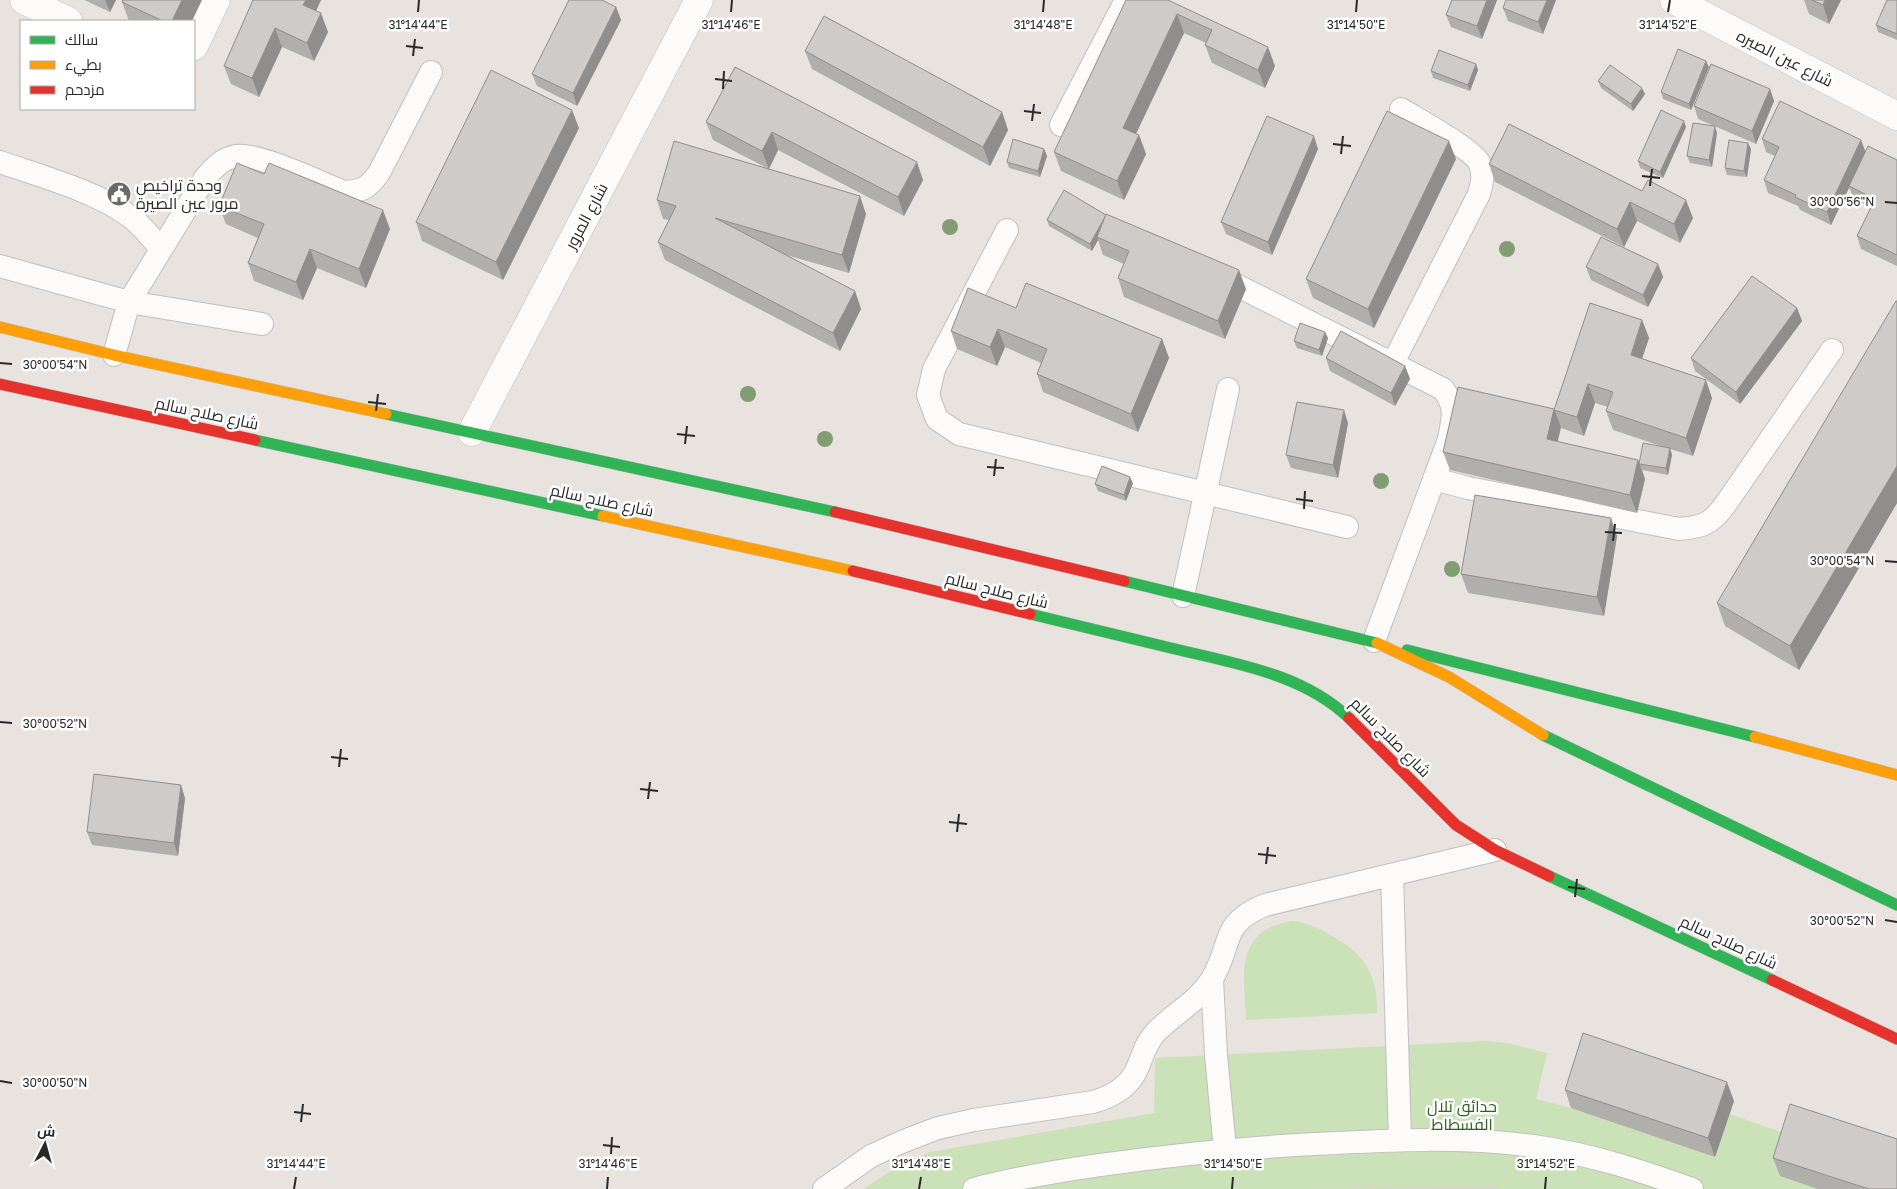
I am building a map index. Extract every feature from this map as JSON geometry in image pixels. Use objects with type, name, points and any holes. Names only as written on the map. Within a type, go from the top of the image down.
[{"type":"main road","points":[[0,327],[114,355],[858,517],[1374,641],[1707,724],[1897,775]]},
{"type":"main road","name":"شارع صلاح سالم","points":[[0,384],[844,569],[1264,672],[1292,681],[1335,704],[1456,825],[1495,850],[1897,1039]]},
{"type":"main road","points":[[1374,641],[1450,677],[1548,738],[1897,905]]},
{"type":"street","points":[[24,0],[66,20]]},
{"type":"street","points":[[195,44],[216,0]]},
{"type":"street","name":"شارع المرور","points":[[472,432],[699,0]]},
{"type":"street","name":"شارع عين الصيره","points":[[1674,0],[1897,116]]},
{"type":"lane","points":[[1061,125],[1126,0]]},
{"type":"lane","points":[[114,355],[129,302],[205,178],[220,162],[237,156],[257,157],[344,192],[358,191],[370,185],[379,173],[430,72]]},
{"type":"lane","points":[[1393,363],[1479,194],[1483,179],[1479,163],[1468,151],[1400,109]]},
{"type":"lane","points":[[0,162],[95,196],[114,206],[137,223],[161,249]]},
{"type":"lane","points":[[1007,230],[934,369],[928,394],[937,419],[958,434],[1347,527]]},
{"type":"lane","points":[[0,266],[129,302],[262,324]]},
{"type":"lane","points":[[1197,266],[1443,388],[1451,399],[1454,411],[1449,439],[1374,641]]},
{"type":"lane","points":[[1434,479],[1478,490],[1679,529],[1698,528],[1714,519],[1725,505],[1832,350]]},
{"type":"lane","points":[[1183,596],[1228,389]]},
{"type":"lane","points":[[824,1189],[871,1156],[938,1128],[974,1120],[1106,1099],[1128,1082],[1136,1071],[1147,1043],[1157,1031],[1198,996],[1212,978],[1228,936],[1238,920],[1250,911],[1265,904],[1495,850]]},
{"type":"lane","points":[[1392,875],[1400,1140]]},
{"type":"lane","points":[[1212,978],[1216,1055],[1225,1150]]},
{"type":"lane","points":[[974,1189],[1064,1170],[1225,1150],[1330,1143],[1446,1140],[1540,1147],[1586,1156],[1631,1167],[1692,1189]]},
{"type":"green space","points":[[1291,921],[1307,924],[1321,930],[1342,942],[1360,957],[1372,976],[1377,999],[1377,1013],[1246,1020],[1244,972],[1246,957],[1251,945],[1260,934],[1273,926]]},
{"type":"green space","name":"حدائق تلال الفسطاط","points":[[1484,1041],[1507,1043],[1547,1053],[1536,1099],[1571,1108],[1590,1052],[1734,1101],[1730,1114],[1792,1136],[1897,1155],[1897,1189],[864,1189],[896,1168],[930,1152],[1154,1113],[1155,1058]]},
{"type":"shaded area","points":[[1497,1186],[1497,1189],[1321,1189],[1384,1188]]},
{"type":"building","points":[[123,0],[182,0],[172,20],[161,20],[122,2]]},
{"type":"building","points":[[253,0],[306,0],[303,5],[321,13],[307,43],[275,28],[252,78],[224,66]]},
{"type":"building","points":[[569,0],[602,0],[616,7],[573,93],[532,74]]},
{"type":"building","points":[[1126,0],[1168,0],[1268,47],[1258,70],[1205,45],[1212,30],[1177,14],[1123,128],[1139,135],[1117,181],[1054,152]]},
{"type":"building","points":[[1452,0],[1487,0],[1477,26],[1446,15]]},
{"type":"building","points":[[1506,0],[1547,0],[1538,22],[1503,8]]},
{"type":"building","points":[[1812,0],[1825,0],[1823,5]]},
{"type":"building","points":[[1887,0],[1897,0],[1897,34],[1876,25]]},
{"type":"building","points":[[824,16],[1002,112],[983,147],[805,51]]},
{"type":"building","points":[[1678,49],[1706,61],[1689,104],[1661,92]]},
{"type":"building","points":[[1439,50],[1476,64],[1468,85],[1431,71]]},
{"type":"building","points":[[1711,64],[1770,89],[1752,131],[1694,106]]},
{"type":"building","points":[[1610,65],[1642,88],[1631,104],[1598,81]]},
{"type":"building","points":[[735,67],[917,162],[898,197],[772,132],[762,151],[706,122]]},
{"type":"building","points":[[491,70],[572,110],[496,262],[416,222]]},
{"type":"building","points":[[1780,101],[1861,140],[1827,212],[1764,180],[1779,147],[1762,139]]},
{"type":"building","points":[[1661,110],[1684,121],[1660,172],[1638,161]]},
{"type":"building","points":[[1387,111],[1449,141],[1368,309],[1306,279]]},
{"type":"building","points":[[1267,116],[1314,136],[1268,242],[1221,222]]},
{"type":"building","points":[[1693,123],[1715,126],[1709,160],[1687,156]]},
{"type":"building","points":[[1509,124],[1642,191],[1648,180],[1686,200],[1674,224],[1630,202],[1617,229],[1489,164]]},
{"type":"building","points":[[1013,139],[1044,149],[1038,171],[1007,162]]},
{"type":"building","points":[[1729,140],[1748,143],[1744,171],[1725,168]]},
{"type":"building","points":[[674,141],[860,196],[842,255],[715,218],[855,291],[833,333],[658,242],[676,206],[657,200]]},
{"type":"building","points":[[1868,146],[1897,160],[1897,255],[1857,236],[1875,199],[1849,186]]},
{"type":"building","points":[[237,163],[264,174],[269,163],[383,210],[359,269],[310,249],[296,282],[248,263],[264,224],[219,206]]},
{"type":"building","points":[[1064,190],[1106,215],[1090,244],[1047,220]]},
{"type":"building","points":[[1106,214],[1239,270],[1218,321],[1118,278],[1129,251],[1097,237]]},
{"type":"building","points":[[1601,237],[1658,264],[1643,295],[1586,267]]},
{"type":"building","points":[[1752,276],[1797,308],[1736,392],[1691,358]]},
{"type":"building","points":[[1026,283],[1162,339],[1131,414],[1037,374],[1047,349],[998,329],[990,347],[951,331],[968,288],[1016,308]]},
{"type":"building","points":[[1896,301],[1897,466],[1790,646],[1717,603]]},
{"type":"building","points":[[1590,303],[1642,320],[1631,355],[1706,380],[1686,438],[1606,411],[1613,392],[1588,384],[1577,417],[1554,410]]},
{"type":"building","points":[[1300,323],[1325,332],[1319,350],[1294,341]]},
{"type":"building","points":[[1341,331],[1405,366],[1391,393],[1326,358]]},
{"type":"building","points":[[1458,387],[1554,409],[1547,439],[1638,460],[1630,495],[1443,452]]},
{"type":"building","points":[[1297,402],[1344,410],[1333,465],[1286,455]]},
{"type":"building","points":[[1643,443],[1670,448],[1666,468],[1639,464]]},
{"type":"building","points":[[1102,466],[1130,477],[1124,495],[1095,484]]},
{"type":"building","points":[[1475,495],[1611,518],[1597,597],[1461,574]]},
{"type":"building","points":[[94,774],[181,785],[174,843],[87,832]]},
{"type":"building","points":[[1583,1033],[1727,1082],[1708,1138],[1565,1090]]},
{"type":"building","points":[[1790,1104],[1897,1139],[1897,1189],[1869,1189],[1773,1158]]},
{"type":"traffic: fast","points":[[386,414],[835,512]]},
{"type":"traffic: fast","points":[[255,440],[603,516]]},
{"type":"traffic: fast","points":[[1124,581],[1377,643]]},
{"type":"traffic: fast","points":[[1030,614],[1265,672],[1310,690],[1349,718]]},
{"type":"traffic: fast","points":[[1407,650],[1755,737]]},
{"type":"traffic: fast","points":[[1543,735],[1897,905]]},
{"type":"traffic: fast","points":[[1549,876],[1772,980]]},
{"type":"traffic: slow","points":[[0,327],[114,355],[386,414]]},
{"type":"traffic: slow","points":[[603,516],[853,571]]},
{"type":"traffic: slow","points":[[1377,643],[1449,677],[1543,735]]},
{"type":"traffic: slow","points":[[1755,737],[1897,775]]},
{"type":"traffic: jam","points":[[0,384],[255,440]]},
{"type":"traffic: jam","points":[[835,512],[1124,581]]},
{"type":"traffic: jam","points":[[853,571],[1030,614]]},
{"type":"traffic: jam","points":[[1349,718],[1456,825],[1495,850],[1549,876]]},
{"type":"traffic: jam","points":[[1772,980],[1897,1039]]},
{"type":"place","name":"وحدة تراخيص مرور عين الصيرة","points":[[119,194]]}]
